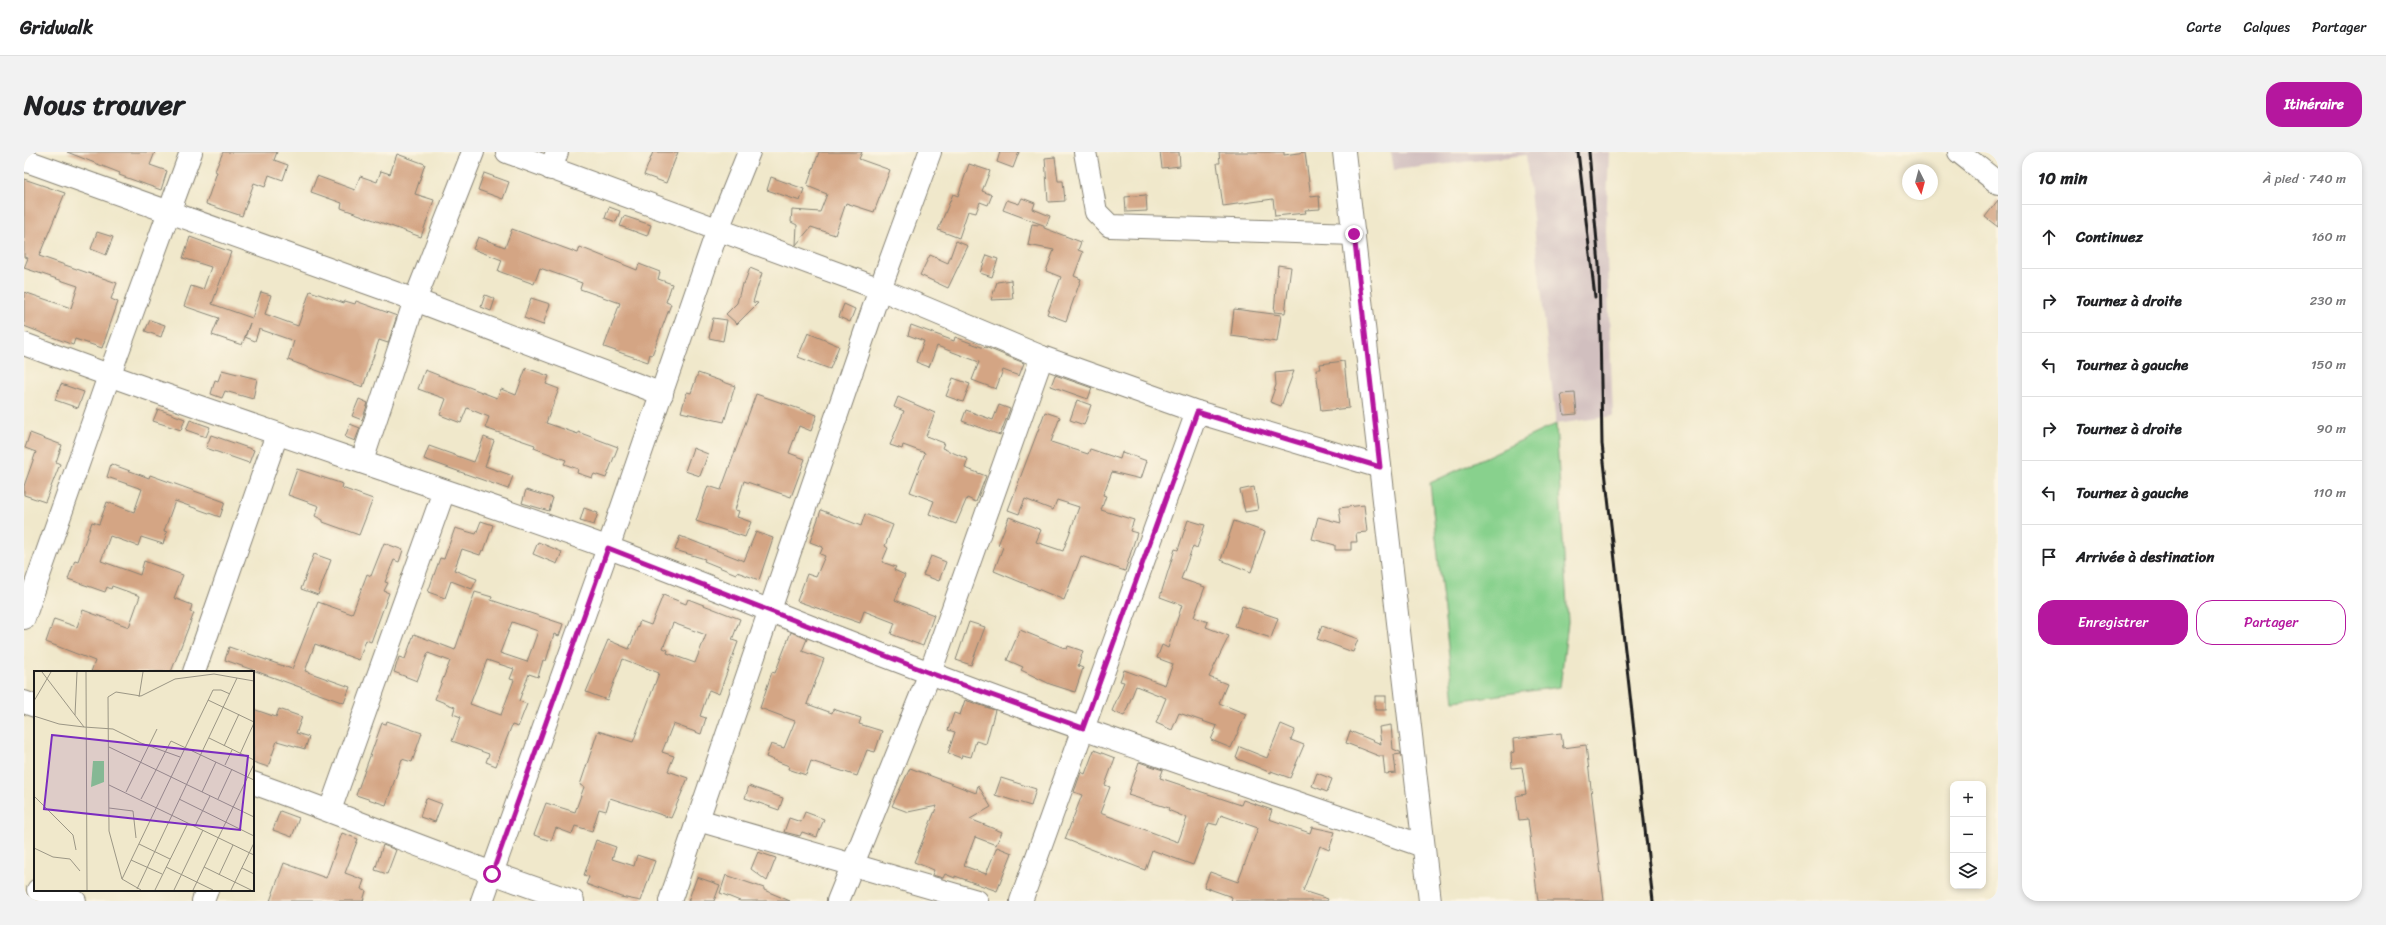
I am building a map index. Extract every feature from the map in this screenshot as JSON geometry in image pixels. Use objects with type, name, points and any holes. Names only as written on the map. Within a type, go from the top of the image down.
[{"type":"street","points":[[24,618],[109,376],[191,152]]},
{"type":"street","points":[[362,461],[415,300],[473,152]]},
{"type":"street","points":[[507,152],[554,161],[718,229],[880,290],[1042,357],[1197,412],[1380,467]]},
{"type":"street","points":[[482,901],[608,548],[718,229],[749,152]]},
{"type":"street","points":[[670,901],[880,290],[930,152]]},
{"type":"street","points":[[1085,152],[1096,212],[1110,226],[1354,234]]},
{"type":"street","points":[[1344,152],[1430,901]]},
{"type":"street","points":[[1959,152],[1998,183]]},
{"type":"street","points":[[24,160],[415,300],[662,394]]},
{"type":"street","points":[[24,344],[109,376],[277,434],[362,461],[608,548],[930,673],[1083,728],[1423,846]]},
{"type":"street","points":[[838,901],[930,673],[1042,357]]},
{"type":"street","points":[[1021,901],[1197,412]]},
{"type":"street","points":[[194,671],[277,434]]},
{"type":"street","points":[[330,810],[444,491]]},
{"type":"street","points":[[24,702],[34,706]]},
{"type":"street","points":[[254,783],[330,810],[492,874],[573,901]]},
{"type":"street","points":[[698,820],[977,901]]},
{"type":"street","points":[[24,886],[34,889]]},
{"type":"street","points":[[41,891],[75,901]]},
{"type":"street","points":[[203,901],[207,891]]},
{"type":"shaded area","points":[[1391,152],[1609,152],[1606,231],[1613,416],[1556,424],[1526,155],[1394,170]]},
{"type":"green space","points":[[1556,424],[1568,622],[1560,687],[1454,701],[1430,483]]},
{"type":"building","points":[[67,152],[155,152],[150,165],[167,171],[161,190],[119,175],[120,173]]},
{"type":"building","points":[[223,152],[277,152],[274,160],[288,165],[283,180],[269,175],[265,187],[254,183],[242,216],[206,204],[217,172],[215,171]]},
{"type":"building","points":[[653,152],[678,152],[666,183],[644,175]]},
{"type":"building","points":[[819,152],[862,152],[859,159],[890,170],[874,212],[846,203],[835,235],[811,227],[796,245],[797,225],[791,222],[792,210],[820,212],[827,194],[807,186]]},
{"type":"building","points":[[1000,152],[1019,152],[1013,168],[997,162]]},
{"type":"building","points":[[1160,152],[1179,152],[1180,166],[1162,168]]},
{"type":"building","points":[[1219,152],[1284,152],[1284,155],[1305,152],[1311,197],[1319,196],[1320,209],[1305,210],[1306,213],[1275,216],[1273,199],[1223,206],[1217,163],[1220,163]]},
{"type":"building","points":[[397,154],[425,164],[415,194],[434,200],[421,237],[341,208],[342,203],[311,192],[317,176],[355,190],[360,176],[377,182],[381,171],[390,174]]},
{"type":"building","points":[[1055,157],[1058,181],[1063,181],[1065,201],[1048,202],[1045,158]]},
{"type":"building","points":[[969,164],[990,171],[982,191],[992,195],[988,205],[980,202],[976,213],[968,211],[959,238],[938,230],[953,194],[958,196]]},
{"type":"building","points":[[484,173],[509,182],[503,199],[478,190]]},
{"type":"building","points":[[771,177],[804,189],[800,201],[767,190]]},
{"type":"building","points":[[24,179],[65,193],[39,256],[117,283],[111,299],[118,302],[102,348],[75,339],[73,345],[24,326],[24,292],[71,308],[78,286],[24,268],[28,258],[24,257]]},
{"type":"building","points":[[1146,195],[1147,211],[1126,212],[1125,197]]},
{"type":"building","points":[[1022,198],[1035,203],[1033,209],[1050,216],[1046,226],[1003,210],[1007,200],[1019,204]]},
{"type":"building","points":[[1998,200],[1998,227],[1985,217]]},
{"type":"building","points":[[609,207],[620,211],[616,222],[605,218]]},
{"type":"building","points":[[624,216],[651,225],[647,236],[620,226]]},
{"type":"building","points":[[1032,224],[1044,226],[1044,228],[1081,242],[1078,250],[1083,252],[1074,276],[1081,279],[1066,321],[1047,314],[1061,277],[1046,271],[1054,250],[1028,245]]},
{"type":"building","points":[[512,229],[578,253],[580,247],[637,270],[639,264],[660,272],[658,279],[672,284],[666,302],[671,304],[648,362],[604,347],[620,303],[580,289],[582,283],[540,268],[534,284],[498,271],[502,260],[473,249],[478,237],[505,247]]},
{"type":"building","points":[[97,232],[113,237],[106,255],[91,249]]},
{"type":"building","points":[[190,237],[231,252],[212,304],[252,318],[261,292],[271,295],[265,314],[298,326],[310,291],[344,303],[345,301],[355,304],[356,301],[397,316],[388,343],[379,340],[363,387],[288,360],[294,341],[259,329],[255,341],[245,337],[250,323],[242,345],[212,335],[219,318],[184,306],[191,286],[203,290],[211,267],[183,258]]},
{"type":"building","points":[[956,241],[968,246],[948,288],[920,275],[930,255],[948,263]]},
{"type":"building","points":[[987,255],[998,259],[992,277],[980,273]]},
{"type":"building","points":[[1278,265],[1291,267],[1285,313],[1274,312]]},
{"type":"building","points":[[750,268],[762,273],[753,302],[758,303],[737,324],[726,314],[737,303],[742,284],[744,284]]},
{"type":"building","points":[[1011,280],[1013,299],[991,300],[997,282]]},
{"type":"building","points":[[485,295],[495,299],[491,311],[481,307]]},
{"type":"building","points":[[531,298],[550,304],[543,325],[524,318]]},
{"type":"building","points":[[844,304],[855,309],[850,322],[839,317]]},
{"type":"building","points":[[1234,309],[1281,315],[1277,342],[1231,336]]},
{"type":"building","points":[[713,318],[727,320],[723,341],[709,338]]},
{"type":"building","points":[[150,320],[165,325],[161,337],[145,331]]},
{"type":"building","points":[[911,325],[954,341],[955,337],[984,348],[985,347],[1024,363],[1019,376],[1003,370],[996,389],[972,380],[979,362],[937,346],[929,367],[916,362],[924,341],[908,335]]},
{"type":"building","points":[[808,333],[839,346],[830,369],[798,357]]},
{"type":"building","points":[[1344,361],[1349,408],[1321,411],[1316,369],[1321,369],[1320,364]]},
{"type":"building","points":[[526,368],[549,376],[546,384],[559,389],[546,423],[578,434],[578,432],[618,447],[606,478],[594,474],[592,478],[577,473],[578,469],[564,464],[566,460],[534,448],[535,445],[485,428],[489,417],[467,408],[461,423],[440,415],[446,399],[418,389],[425,370],[497,398],[501,389],[516,395]]},
{"type":"building","points":[[222,370],[257,379],[253,399],[225,391],[222,398],[211,394],[215,380],[218,381]]},
{"type":"building","points":[[1294,371],[1281,406],[1270,402],[1276,385],[1275,373]]},
{"type":"building","points":[[698,373],[735,386],[724,422],[681,412],[687,392],[691,393]]},
{"type":"building","points":[[1055,375],[1092,388],[1088,399],[1051,386]]},
{"type":"building","points":[[953,378],[970,384],[963,402],[946,396]]},
{"type":"building","points":[[61,384],[84,392],[78,408],[55,400]]},
{"type":"building","points":[[1575,393],[1577,414],[1564,415],[1561,394]]},
{"type":"building","points":[[756,394],[817,415],[811,431],[799,426],[789,453],[805,459],[791,497],[744,481],[735,510],[739,511],[737,517],[751,522],[745,537],[696,521],[708,486],[721,490]]},
{"type":"building","points":[[898,397],[935,413],[926,436],[944,443],[942,448],[968,459],[965,468],[986,476],[976,502],[967,498],[956,524],[929,514],[934,501],[910,492],[925,453],[903,445],[902,449],[890,445],[904,411],[894,407]]},
{"type":"building","points":[[359,399],[368,403],[362,420],[352,416]]},
{"type":"building","points":[[1077,400],[1091,405],[1084,425],[1070,420]]},
{"type":"building","points":[[999,405],[1010,409],[1000,435],[962,421],[966,410],[993,420]]},
{"type":"building","points":[[158,409],[185,419],[181,430],[153,421]]},
{"type":"building","points":[[1045,412],[1060,417],[1051,442],[1088,454],[1090,449],[1120,459],[1122,452],[1147,461],[1141,479],[1112,472],[1103,495],[1106,496],[1101,510],[1134,520],[1130,531],[1137,533],[1125,571],[1081,556],[1064,600],[994,571],[1003,547],[998,545],[1009,517],[1041,530],[1036,542],[1063,551],[1079,507],[1057,500],[1053,510],[1025,499],[1019,514],[1008,510]]},
{"type":"building","points":[[190,420],[210,427],[206,437],[186,430]]},
{"type":"building","points":[[350,424],[360,428],[355,441],[345,437]]},
{"type":"building","points":[[30,433],[62,445],[56,462],[60,464],[45,502],[24,495],[24,486],[36,452],[25,448]]},
{"type":"building","points":[[211,435],[254,450],[249,463],[206,448]]},
{"type":"building","points":[[484,437],[494,441],[485,466],[513,476],[508,489],[424,459],[429,446],[474,462]]},
{"type":"building","points":[[693,448],[708,454],[700,476],[685,471]]},
{"type":"building","points":[[111,464],[149,478],[150,475],[225,502],[220,517],[175,501],[164,531],[167,532],[163,544],[141,537],[138,546],[110,536],[101,561],[140,575],[144,561],[183,575],[174,598],[192,605],[190,612],[194,613],[171,671],[91,671],[95,661],[46,642],[54,619],[77,627],[83,610],[129,627],[140,596],[112,586],[111,589],[107,587],[105,592],[68,579],[75,560],[78,561],[92,522],[99,524],[107,502],[134,512],[142,489],[107,477]]},
{"type":"building","points":[[297,469],[343,484],[342,488],[373,499],[359,535],[323,522],[323,520],[315,516],[319,506],[288,495]]},
{"type":"building","points":[[1254,487],[1258,510],[1245,512],[1240,490]]},
{"type":"building","points":[[526,490],[553,498],[549,511],[522,503]]},
{"type":"building","points":[[1364,505],[1367,532],[1356,533],[1357,542],[1351,542],[1351,550],[1335,550],[1335,545],[1312,539],[1318,517],[1341,523],[1339,508]]},
{"type":"building","points":[[584,508],[598,513],[594,525],[580,521]]},
{"type":"building","points":[[821,510],[861,526],[865,514],[893,525],[885,546],[888,548],[882,562],[896,567],[894,570],[905,575],[895,600],[934,615],[923,646],[891,634],[895,623],[864,611],[860,623],[797,601],[807,574],[816,577],[825,556],[820,554],[823,547],[810,542]]},
{"type":"building","points":[[1188,520],[1205,525],[1197,548],[1193,546],[1181,579],[1205,587],[1194,617],[1208,622],[1206,627],[1229,636],[1209,677],[1227,684],[1219,703],[1246,714],[1231,748],[1211,740],[1217,726],[1179,713],[1172,730],[1156,723],[1166,698],[1136,686],[1124,716],[1112,711],[1124,682],[1120,681],[1124,670],[1165,685],[1173,664],[1157,658],[1162,645],[1168,648],[1182,605],[1160,597],[1175,549],[1178,550]]},
{"type":"building","points":[[481,521],[493,525],[484,551],[482,550],[480,555],[462,549],[454,570],[477,579],[472,589],[451,581],[445,598],[428,592],[440,558],[444,559],[455,528],[476,534]]},
{"type":"building","points":[[1234,521],[1265,532],[1251,572],[1221,560]]},
{"type":"building","points":[[756,532],[773,538],[759,580],[737,572],[736,574],[704,561],[705,559],[675,550],[680,536],[744,561]]},
{"type":"building","points":[[538,542],[562,552],[557,564],[533,554]]},
{"type":"building","points":[[384,543],[403,550],[399,562],[394,560],[385,582],[388,583],[384,591],[389,593],[371,642],[366,640],[359,660],[315,644],[305,671],[350,687],[344,703],[225,660],[229,647],[292,669],[318,602],[352,614],[367,574],[371,576]]},
{"type":"building","points":[[314,554],[331,560],[318,595],[301,589]]},
{"type":"building","points":[[931,556],[946,562],[939,581],[923,575]]},
{"type":"building","points":[[475,592],[492,597],[491,600],[563,624],[559,636],[554,634],[546,661],[543,660],[538,677],[529,674],[519,701],[527,704],[518,727],[512,725],[496,766],[486,762],[489,754],[452,741],[461,717],[453,714],[455,707],[435,699],[450,661],[428,653],[417,681],[394,672],[399,657],[405,659],[414,634],[455,650]],"holes":[[[512,622],[538,631],[527,662],[500,653]],[[487,660],[514,669],[510,679],[514,680],[501,715],[470,704]]]},
{"type":"building","points":[[663,595],[686,604],[688,599],[740,619],[732,640],[738,642],[719,694],[709,690],[700,716],[706,718],[701,734],[673,724],[662,752],[674,756],[668,771],[688,778],[671,818],[610,798],[606,811],[599,809],[592,831],[575,826],[572,834],[556,828],[551,841],[534,835],[546,803],[575,812],[584,787],[580,785],[598,731],[633,742],[659,673],[623,659],[607,700],[586,692],[608,640],[629,649],[640,621],[651,625]],"holes":[[[673,623],[706,635],[695,663],[667,653],[668,650],[663,648]]]},
{"type":"building","points":[[1242,606],[1278,618],[1271,638],[1235,626]]},
{"type":"building","points":[[969,622],[985,627],[971,665],[956,660]]},
{"type":"building","points":[[1322,626],[1358,639],[1353,652],[1317,639]]},
{"type":"building","points":[[1020,630],[1067,649],[1068,646],[1083,651],[1078,666],[1083,668],[1075,692],[1050,684],[1021,670],[1023,667],[1007,660]]},
{"type":"building","points":[[791,632],[807,639],[802,651],[824,659],[807,704],[832,713],[833,709],[861,718],[859,724],[882,731],[875,752],[867,750],[857,776],[811,761],[806,775],[788,769],[789,766],[766,757],[771,744],[784,748],[795,721],[760,708],[772,672],[775,673]]},
{"type":"building","points":[[1375,696],[1386,696],[1386,710],[1375,710]]},
{"type":"building","points":[[965,700],[995,710],[986,744],[976,741],[971,757],[962,755],[961,758],[948,753],[955,732],[948,730],[954,713],[960,715]]},
{"type":"building","points":[[254,709],[276,717],[279,709],[302,717],[296,733],[309,737],[305,749],[277,741],[268,767],[254,762]]},
{"type":"building","points":[[387,721],[422,733],[412,762],[402,759],[386,805],[356,795],[382,723],[386,724]]},
{"type":"building","points":[[1281,724],[1295,730],[1291,740],[1304,745],[1290,778],[1271,771],[1271,773],[1236,758],[1240,747],[1267,758]]},
{"type":"building","points":[[1391,725],[1393,749],[1401,754],[1394,755],[1396,773],[1385,774],[1383,756],[1379,756],[1346,743],[1350,731],[1381,744],[1379,727]]},
{"type":"building","points":[[1561,733],[1563,748],[1586,745],[1604,901],[1538,901],[1528,819],[1519,820],[1516,796],[1526,794],[1522,767],[1512,768],[1511,753],[1514,752],[1513,739]]},
{"type":"building","points":[[1094,750],[1115,758],[1105,785],[1110,787],[1100,813],[1178,842],[1187,818],[1168,810],[1169,808],[1128,795],[1139,762],[1163,770],[1160,778],[1241,805],[1243,800],[1272,810],[1269,819],[1310,833],[1312,827],[1335,832],[1329,850],[1320,846],[1303,891],[1328,899],[1327,901],[1231,901],[1232,897],[1204,887],[1210,872],[1238,882],[1258,828],[1221,815],[1217,825],[1209,823],[1193,865],[1152,850],[1145,870],[1065,839],[1082,795],[1074,792],[1081,772],[1085,774]]},
{"type":"building","points":[[910,768],[976,793],[978,785],[991,807],[970,819],[1002,832],[996,845],[975,837],[964,866],[986,874],[997,847],[1012,853],[997,891],[955,876],[955,878],[945,874],[943,878],[932,875],[934,870],[914,862],[937,806],[908,812],[892,806]]},
{"type":"building","points":[[1317,773],[1332,779],[1327,792],[1312,786]]},
{"type":"building","points":[[1001,778],[1036,789],[1031,806],[995,795]]},
{"type":"building","points":[[749,786],[783,798],[779,810],[745,798]]},
{"type":"building","points":[[426,798],[442,804],[435,822],[420,817]]},
{"type":"building","points":[[280,811],[299,818],[292,837],[273,830]]},
{"type":"building","points":[[805,812],[824,819],[817,837],[802,832],[800,836],[784,832],[789,818],[801,822]]},
{"type":"building","points":[[342,833],[358,839],[345,873],[364,880],[361,889],[366,891],[363,901],[270,901],[284,863],[326,878]]},
{"type":"building","points":[[596,840],[616,847],[612,859],[634,866],[637,855],[655,861],[641,901],[621,897],[586,884],[589,877],[584,875]]},
{"type":"building","points":[[383,845],[396,850],[387,874],[375,870]]},
{"type":"building","points":[[758,852],[776,858],[767,881],[751,869]]},
{"type":"building","points":[[726,875],[764,888],[764,890],[790,901],[740,901],[720,893]]},
{"type":"building","points":[[697,877],[720,885],[714,901],[688,901]]},
{"type":"railway","points":[[1578,152],[1595,297]]},
{"type":"railway","points":[[1589,152],[1599,265],[1602,444],[1653,901]]},
{"type":"route","points":[[492,874],[608,548],[930,673],[1083,728],[1197,412],[1380,467],[1354,234]]}]
